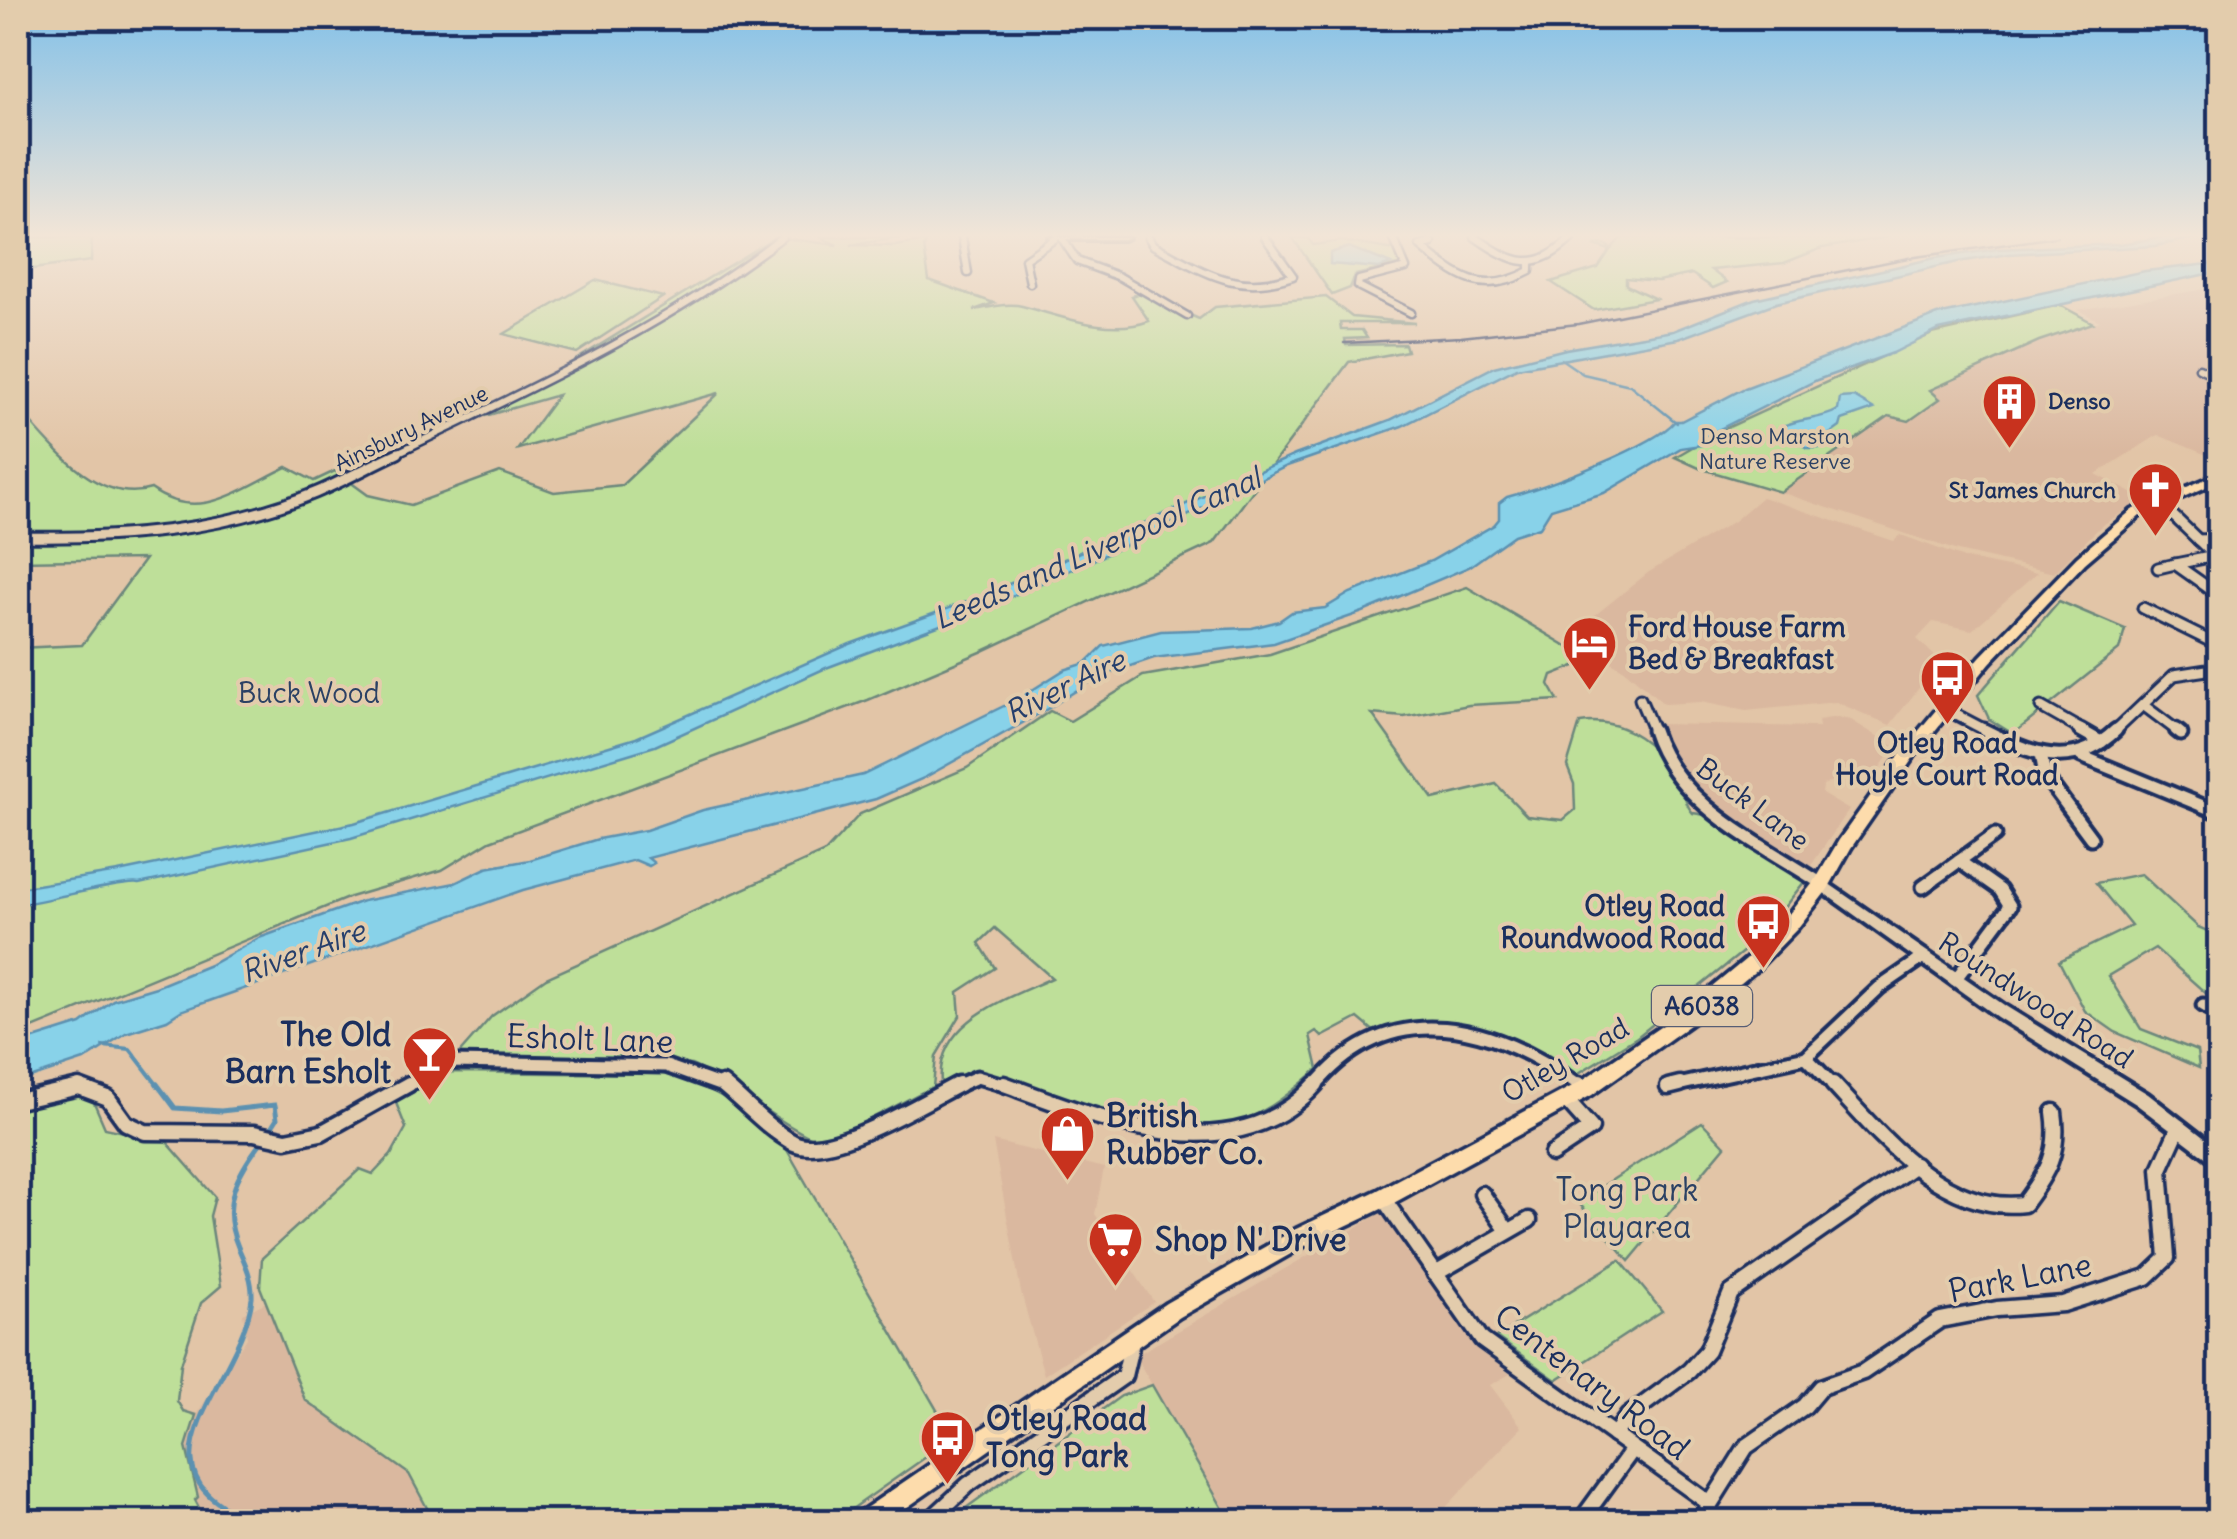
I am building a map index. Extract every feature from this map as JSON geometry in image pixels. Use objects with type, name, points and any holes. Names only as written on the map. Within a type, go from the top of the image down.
[{"type":"main road","name":"Otley Road","points":[[865,1522],[1133,1337],[1274,1252],[1566,1100],[1641,1053],[1729,984],[1791,924],[1945,709],[2080,560],[2112,530],[2158,501],[2220,476]]},
{"type":"street","name":"Ainsbury Avenue","points":[[18,538],[135,538],[206,526],[300,499],[620,345],[680,309]]},
{"type":"street","points":[[1175,309],[1187,316]]},
{"type":"street","points":[[1403,309],[1411,313]]},
{"type":"street","points":[[2199,368],[2220,378]]},
{"type":"street","points":[[2158,501],[2217,558]]},
{"type":"street","points":[[2198,540],[2220,539]]},
{"type":"street","points":[[2158,568],[2217,558]]},
{"type":"street","points":[[2175,564],[2209,588]]},
{"type":"street","points":[[2144,608],[2220,646]]},
{"type":"street","points":[[2080,756],[2144,705],[2172,676],[2220,668]]},
{"type":"street","name":"Buck Lane","points":[[1640,699],[1650,718],[1654,741],[1685,784],[1704,802],[1822,884]]},
{"type":"street","points":[[2144,705],[2180,734]]},
{"type":"street","points":[[2041,706],[2101,742]]},
{"type":"street","points":[[1945,709],[2040,753],[2080,756],[2114,774],[2194,800],[2220,813]]},
{"type":"street","points":[[2040,753],[2044,776],[2090,838]]},
{"type":"street","points":[[1923,887],[1995,835]]},
{"type":"street","points":[[1956,980],[2010,906],[2000,890],[1959,861]]},
{"type":"street","name":"Roundwood Road","points":[[1822,884],[1956,980],[2179,1127],[2220,1160]]},
{"type":"street","points":[[1668,1087],[1806,1057],[1879,988],[1924,957]]},
{"type":"street","points":[[2203,1005],[2220,1015]]},
{"type":"street","name":"Esholt Lane","points":[[18,1102],[78,1087],[108,1098],[126,1123],[144,1132],[302,1140],[431,1070],[460,1062],[666,1066],[722,1084],[796,1144],[808,1146],[855,1133],[978,1076],[1139,1125],[1182,1134],[1217,1134],[1253,1124],[1293,1104],[1331,1066],[1364,1044],[1402,1028],[1435,1024],[1493,1037],[1586,1089]]},
{"type":"street","points":[[1806,1057],[1915,1164],[1957,1195],[1994,1207],[2024,1204],[2059,1153],[2054,1112]]},
{"type":"street","points":[[1552,1154],[1591,1128],[1566,1100]]},
{"type":"street","name":"Park Lane","points":[[1699,1522],[1746,1448],[1822,1388],[1863,1372],[1940,1320],[1997,1309],[2062,1304],[2146,1278],[2167,1258],[2160,1169],[2179,1127]]},
{"type":"street","points":[[1614,1435],[1628,1416],[1690,1371],[1707,1351],[1731,1293],[1915,1164]]},
{"type":"street","points":[[1482,1194],[1508,1232]]},
{"type":"street","name":"Centenary Road","points":[[1383,1198],[1482,1340],[1709,1503]]},
{"type":"street","points":[[1434,1274],[1529,1220]]},
{"type":"street","points":[[928,1522],[968,1484],[1124,1376],[1133,1337]]},
{"type":"street","points":[[1580,1522],[1633,1449]]},
{"type":"street","points":[[2220,1475],[2220,1493]]},
{"type":"shaded area","points":[[2219,309],[2219,460],[2158,435],[2096,474],[2143,499],[2101,526],[2054,573],[1958,551],[1780,492],[1889,416],[1909,421],[1939,399],[1929,390],[2039,341],[2100,321],[2078,310]]},
{"type":"shaded area","points":[[1762,497],[1894,541],[1901,535],[1964,558],[2037,573],[1972,630],[1933,622],[1917,639],[1940,661],[1890,725],[1836,702],[1746,711],[1701,702],[1664,704],[1626,671],[1569,636],[1649,572],[1734,521]]},
{"type":"shaded area","points":[[1818,720],[1851,720],[1895,747],[1867,785],[1841,777],[1823,785],[1822,794],[1849,810],[1808,870],[1682,779],[1658,741],[1656,724],[1819,727]]},
{"type":"shaded area","points":[[993,1141],[1104,1168],[1095,1214],[1154,1302],[1044,1375],[1021,1292]]},
{"type":"shaded area","points":[[1381,1213],[1483,1353],[1510,1374],[1490,1385],[1522,1427],[1433,1521],[1232,1521],[1135,1356]]},
{"type":"shaded area","points":[[266,1302],[305,1400],[409,1474],[434,1521],[206,1521],[195,1500],[198,1496],[186,1447],[196,1415],[247,1338],[243,1314]]},
{"type":"green space","points":[[546,309],[645,309],[577,353],[504,334]]},
{"type":"green space","name":"Buck Wood","points":[[659,309],[1031,309],[1085,323],[1118,326],[1149,321],[1141,309],[1176,309],[1199,319],[1213,309],[1341,309],[1352,317],[1415,323],[1340,323],[1341,330],[1362,330],[1367,338],[1345,339],[1346,345],[1405,344],[1407,351],[1349,362],[1214,543],[868,700],[490,841],[442,870],[350,897],[18,1034],[18,648],[82,645],[145,559],[18,561],[18,415],[25,416],[80,471],[114,489],[151,489],[169,499],[203,503],[236,493],[287,467],[314,481],[335,471],[368,495],[411,505],[500,472],[554,492],[622,485],[719,393],[518,449],[558,395],[485,416]]},
{"type":"green space","name":"Denso Marston Nature Reserve","points":[[2043,309],[2067,309],[2093,323],[2039,341],[1930,390],[1940,399],[1909,421],[1889,416],[1780,492],[1675,457],[1720,431],[1932,334]]},
{"type":"green space","points":[[1467,587],[1590,660],[1552,675],[1549,684],[1558,700],[1469,705],[1404,717],[1372,714],[1433,799],[1496,784],[1527,816],[1563,820],[1575,810],[1574,784],[1567,766],[1580,723],[1611,724],[1639,737],[1663,758],[1693,813],[1719,817],[1808,877],[1760,938],[1637,1037],[1577,1074],[1481,1030],[1433,1023],[1376,1033],[1358,1018],[1322,1037],[1316,1031],[1310,1035],[1318,1069],[1296,1088],[1260,1112],[1219,1126],[1175,1125],[1126,1117],[979,1073],[941,1083],[942,1062],[949,1043],[962,1028],[996,1004],[1052,978],[995,928],[979,943],[995,968],[958,992],[960,1016],[936,1056],[933,1087],[859,1124],[818,1139],[691,1065],[455,1058],[492,1016],[546,978],[825,852],[860,814],[967,768],[1050,711],[1070,721],[1143,676],[1270,654]]},
{"type":"green space","points":[[2059,601],[2125,629],[2119,650],[2013,734],[1989,719],[1978,695]]},
{"type":"green space","points":[[2141,874],[2198,927],[2219,936],[2219,1005],[2155,948],[2108,976],[2141,1029],[2197,1051],[2199,1068],[2115,1032],[2085,1011],[2059,961],[2131,926],[2096,883]]},
{"type":"green space","points":[[662,1074],[689,1079],[747,1110],[783,1143],[953,1438],[835,1521],[434,1521],[409,1474],[305,1400],[260,1287],[262,1258],[360,1169],[373,1174],[391,1155],[406,1128],[394,1098],[436,1075]]},
{"type":"green space","points":[[76,1090],[89,1091],[105,1128],[166,1141],[215,1197],[210,1216],[221,1286],[201,1303],[181,1364],[177,1401],[183,1411],[196,1415],[186,1447],[198,1497],[195,1500],[206,1521],[18,1521],[18,1109]]},
{"type":"green space","name":"Tong Park Playarea","points":[[1702,1122],[1725,1146],[1629,1261],[1578,1202]]},
{"type":"green space","points":[[1620,1260],[1662,1311],[1556,1380],[1496,1337]]},
{"type":"green space","points":[[1152,1385],[1230,1521],[948,1521],[1121,1396]]},
{"type":"water","name":"Leeds and Liverpool Canal","points":[[1729,309],[1760,309],[1678,339],[1517,368],[1402,426],[1287,466],[1147,536],[978,611],[826,668],[655,746],[351,838],[139,884],[18,905],[18,888],[118,872],[354,823],[636,738],[850,644],[980,597],[1295,455],[1390,420],[1494,367],[1566,349],[1673,331]]},
{"type":"water","name":"River Aire","points":[[1966,309],[2040,309],[1939,330],[1893,353],[1817,380],[1708,435],[1701,445],[1681,448],[1604,493],[1551,509],[1540,527],[1514,535],[1469,567],[1363,612],[1274,643],[1154,658],[1098,677],[924,778],[876,799],[648,858],[654,863],[649,866],[635,860],[523,890],[181,1011],[167,1020],[126,1033],[84,1060],[18,1082],[18,1044],[81,1024],[113,1000],[212,964],[259,938],[363,901],[455,883],[486,868],[646,830],[703,810],[863,775],[1018,699],[1064,670],[1086,663],[1103,646],[1161,631],[1252,628],[1279,621],[1292,612],[1325,608],[1350,593],[1431,561],[1494,525],[1499,519],[1499,503],[1507,497],[1623,453],[1675,421],[1745,388],[1937,315]]},
{"type":"water","points":[[1854,397],[1874,409],[1842,420],[1840,427],[1829,435],[1822,433],[1818,437],[1824,440],[1819,448],[1807,448],[1783,432],[1783,426],[1832,413],[1838,410],[1840,398]]},
{"type":"waterway","points":[[1561,359],[1583,374],[1630,385],[1677,423]]},
{"type":"waterway","points":[[103,1046],[130,1049],[159,1087]]},
{"type":"waterway","points":[[157,1084],[175,1108],[221,1111],[275,1105],[277,1119],[268,1133]]},
{"type":"waterway","points":[[257,1522],[217,1502],[196,1478],[192,1451],[199,1423],[244,1329],[252,1298],[250,1278],[230,1218],[238,1178],[262,1141]]},
{"type":"railway","points":[[1344,343],[1461,337],[1578,324],[1654,309]]},
{"type":"place","name":"Denso","points":[[2009,450]]},
{"type":"place","name":"St James Church","points":[[2155,539]]},
{"type":"place","name":"Ford House Farm Bed & Breakfast","points":[[1589,692]]},
{"type":"place","name":"Otley Road Hoyle Court Road","points":[[1947,726]]},
{"type":"place","name":"Otley Road Roundwood Road","points":[[1764,971]]},
{"type":"place","name":"The Old Barn Esholt","points":[[430,1102]]},
{"type":"place","name":"British Rubber Co.","points":[[1067,1183]]},
{"type":"place","name":"Shop N' Drive","points":[[1116,1289]]},
{"type":"place","name":"Otley Road Tong Park","points":[[947,1486]]}]
